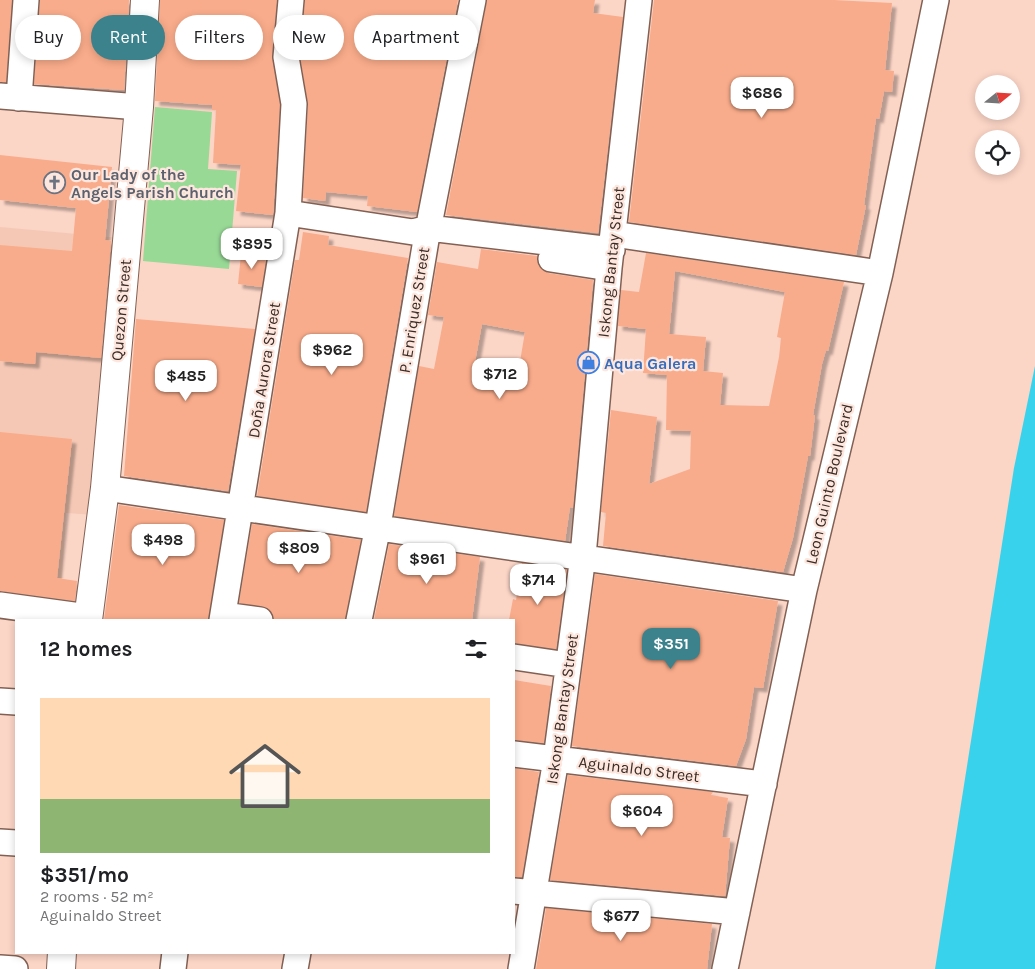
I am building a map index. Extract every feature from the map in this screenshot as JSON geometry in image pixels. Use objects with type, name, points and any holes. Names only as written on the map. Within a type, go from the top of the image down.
[{"type":"main road","name":"Quezon Street","points":[[88,618],[104,488],[139,107],[145,0]]},
{"type":"main road","points":[[61,969],[62,954]]},
{"type":"street","points":[[26,0],[9,97],[139,107]]},
{"type":"street","name":"Doña Aurora Street","points":[[223,617],[288,213],[294,104],[286,57],[291,0]]},
{"type":"street","name":"P. Enriquez Street","points":[[359,619],[378,526],[422,233],[473,0]]},
{"type":"street","name":"Iskong Bantay Street","points":[[521,969],[523,892],[556,759],[583,556],[611,250],[639,0]]},
{"type":"street","name":"Leon Guinto Boulevard","points":[[725,969],[804,590],[880,273],[936,0]]},
{"type":"street","points":[[288,213],[422,233],[880,273]]},
{"type":"street","points":[[104,488],[378,526],[804,590]]},
{"type":"street","points":[[0,605],[88,618]]},
{"type":"street","points":[[223,617],[248,619]]},
{"type":"street","points":[[515,657],[568,665]]},
{"type":"street","points":[[0,701],[15,702]]},
{"type":"street","name":"Aguinaldo Street","points":[[515,754],[764,784]]},
{"type":"street","points":[[0,842],[15,844]]},
{"type":"street","points":[[523,892],[737,912]]},
{"type":"street","points":[[173,969],[175,954]]},
{"type":"street","points":[[295,969],[298,954]]},
{"type":"street","points":[[0,968],[16,969]]},
{"type":"shaded area","points":[[0,227],[121,238],[96,515],[66,513],[62,579],[0,574]]},
{"type":"green space","points":[[155,107],[212,112],[208,169],[237,171],[229,269],[143,261]]},
{"type":"water","points":[[1035,366],[1035,969],[935,969],[1014,468]]},
{"type":"building","points":[[0,0],[12,0],[6,82],[0,82]]},
{"type":"building","points":[[40,0],[129,0],[128,15],[91,15],[91,60],[126,60],[124,90],[34,84],[36,60],[81,60],[81,15],[39,15]]},
{"type":"building","points":[[160,0],[277,0],[276,15],[273,15],[272,56],[280,105],[273,215],[236,211],[241,165],[213,163],[216,110],[212,110],[212,105],[155,101],[157,60],[165,60],[165,15],[159,15]]},
{"type":"building","points":[[305,0],[458,0],[455,15],[354,15],[354,60],[446,60],[417,212],[367,206],[368,196],[326,192],[325,201],[303,198],[308,105],[301,60],[344,60],[344,15],[304,15]]},
{"type":"building","points":[[487,0],[595,0],[593,13],[623,17],[598,233],[446,215],[476,60],[478,60],[478,47]]},
{"type":"building","points":[[654,0],[834,0],[892,3],[885,70],[894,71],[892,92],[884,91],[879,119],[876,118],[864,205],[866,205],[856,255],[629,222]]},
{"type":"building","points":[[0,155],[112,167],[105,240],[111,241],[101,358],[36,352],[35,364],[0,361],[0,245],[72,251],[76,208],[0,200]]},
{"type":"building","points":[[303,232],[329,236],[328,245],[408,258],[366,512],[257,496],[295,260],[299,260]]},
{"type":"building","points":[[481,249],[537,256],[538,265],[548,273],[593,280],[573,508],[570,507],[565,541],[394,516],[419,366],[434,369],[444,317],[428,315],[437,262],[478,269]],"holes":[[[482,324],[525,332],[516,385],[472,378]]]},
{"type":"building","points":[[646,253],[844,282],[828,351],[826,350],[822,364],[813,415],[815,415],[810,456],[808,456],[793,538],[783,572],[603,546],[606,513],[601,512],[611,410],[657,417],[649,484],[690,469],[691,431],[666,430],[667,375],[643,373],[646,329],[618,326],[621,290],[639,292]],"holes":[[[675,271],[785,292],[777,337],[781,338],[779,357],[769,406],[720,405],[723,373],[703,371],[706,337],[669,334]]]},
{"type":"building","points":[[241,254],[266,257],[262,287],[238,284]]},
{"type":"building","points":[[136,319],[255,329],[228,491],[124,476]]},
{"type":"building","points":[[0,432],[72,439],[57,578],[77,581],[75,601],[0,591]]},
{"type":"building","points":[[119,505],[224,520],[208,619],[104,619]]},
{"type":"building","points":[[252,524],[361,540],[345,619],[274,619],[268,608],[239,603]]},
{"type":"building","points":[[389,544],[480,557],[472,619],[374,619]]},
{"type":"building","points":[[522,563],[567,570],[556,649],[515,643],[515,619],[509,619],[513,599],[516,600]]},
{"type":"building","points":[[595,574],[778,601],[763,688],[754,687],[746,739],[736,766],[572,746]]},
{"type":"building","points":[[515,680],[551,686],[544,743],[515,740]]},
{"type":"building","points":[[515,768],[539,772],[522,877],[515,877]]},
{"type":"building","points":[[568,775],[713,792],[711,795],[728,798],[722,837],[730,838],[725,896],[550,880]]},
{"type":"building","points":[[546,908],[712,924],[707,969],[536,969]]},
{"type":"place","name":"Our Lady of the Angels Parish Church","points":[[55,183]]},
{"type":"place","name":"Aqua Galera","points":[[588,363]]}]
